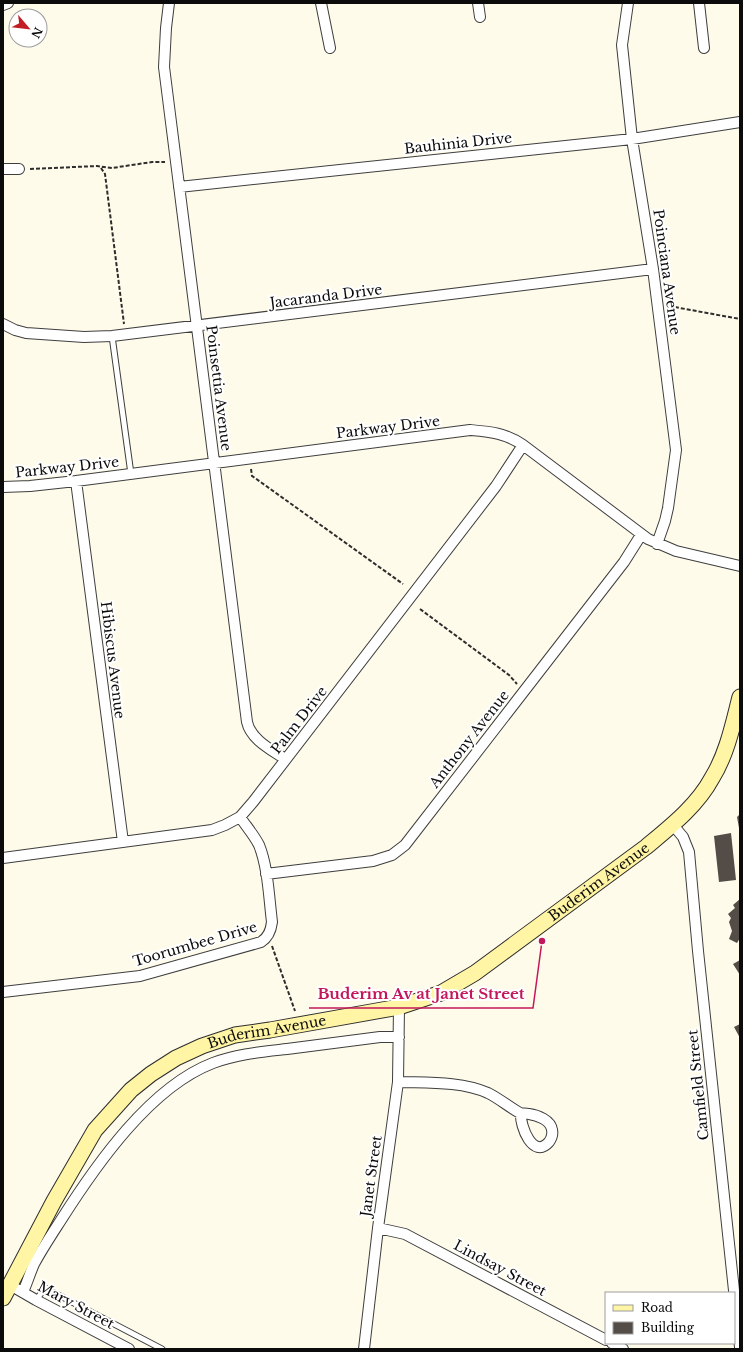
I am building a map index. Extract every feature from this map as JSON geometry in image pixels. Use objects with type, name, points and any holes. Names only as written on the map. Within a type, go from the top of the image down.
[{"type":"main road","name":"Buderim Avenue","points":[[3,1298],[16,1288],[54,1200],[95,1130],[131,1090],[151,1074],[176,1058],[202,1046],[235,1035],[399,1007],[441,993],[475,973],[673,825],[702,794],[712,778],[736,732],[740,697]]},
{"type":"street","points":[[3,5],[8,3]]},
{"type":"street","name":"Poinsettia Avenue","points":[[169,3],[164,67],[248,726],[255,737],[285,760]]},
{"type":"street","points":[[321,3],[330,48]]},
{"type":"street","points":[[478,3],[480,17]]},
{"type":"street","name":"Poinciana Avenue","points":[[628,3],[622,46],[632,138],[658,304],[676,450],[669,502],[665,521],[657,544]]},
{"type":"street","points":[[699,3],[704,48]]},
{"type":"street","name":"Bauhinia Drive","points":[[179,187],[632,138],[740,122]]},
{"type":"street","points":[[3,169],[19,169]]},
{"type":"street","name":"Jacaranda Drive","points":[[3,324],[15,330],[26,333],[84,337],[112,336],[653,269]]},
{"type":"street","name":"Parkway Drive","points":[[3,487],[30,486],[76,481],[470,430],[492,432],[503,434],[523,445],[641,536],[676,551],[740,566]]},
{"type":"street","name":"Palm Drive","points":[[3,858],[212,830],[240,817],[496,486],[523,445]]},
{"type":"street","name":"Hibiscus Avenue","points":[[76,481],[123,842]]},
{"type":"street","name":"Anthony Avenue","points":[[266,874],[373,861],[392,855],[405,845],[624,562],[641,536]]},
{"type":"street","name":"Toorumbee Drive","points":[[3,992],[140,976],[261,942],[269,935],[272,922],[266,874],[260,846],[240,817]]},
{"type":"street","name":"Camfield Street","points":[[673,825],[683,837],[689,852],[734,1292]]},
{"type":"street","name":"Janet Street","points":[[364,1349],[378,1228],[398,1082],[399,1007]]},
{"type":"street","name":"Buderim Avenue","points":[[16,1288],[35,1263],[97,1165],[122,1135],[165,1091],[211,1063],[242,1054],[380,1037],[399,1037]]},
{"type":"street","points":[[398,1082],[447,1084],[475,1088],[498,1098],[521,1114]]},
{"type":"street","name":"Lindsay Street","points":[[378,1228],[405,1234],[605,1339]]},
{"type":"street","name":"Mary Street","points":[[16,1288],[127,1348]]},
{"type":"street","name":"Camfield Street","points":[[735,1300],[740,1347]]},
{"type":"street","points":[[614,1344],[623,1349]]},
{"type":"lane","points":[[112,336],[131,474]]},
{"type":"lane","points":[[36,1300],[46,1288],[162,1349]]},
{"type":"path","points":[[19,169],[97,166],[101,168],[152,162],[176,162]]},
{"type":"path","points":[[101,168],[105,174],[126,334]]},
{"type":"path","points":[[658,304],[740,319]]},
{"type":"path","points":[[251,469],[252,476],[403,584]]},
{"type":"path","points":[[420,609],[510,675],[523,692]]},
{"type":"path","points":[[269,935],[295,1013]]},
{"type":"building","points":[[740,814],[740,827],[739,828],[737,817]]},
{"type":"building","points":[[731,833],[736,880],[719,882],[714,836]]},
{"type":"building","points":[[740,899],[740,938],[737,943],[729,939],[732,931],[729,922],[731,918],[728,914],[735,908],[733,905]]},
{"type":"building","points":[[740,960],[740,975],[733,964]]},
{"type":"building","points":[[740,1024],[740,1038],[734,1027]]},
{"type":"place","name":"Buderim Av at Janet Street","points":[[542,941]]}]
